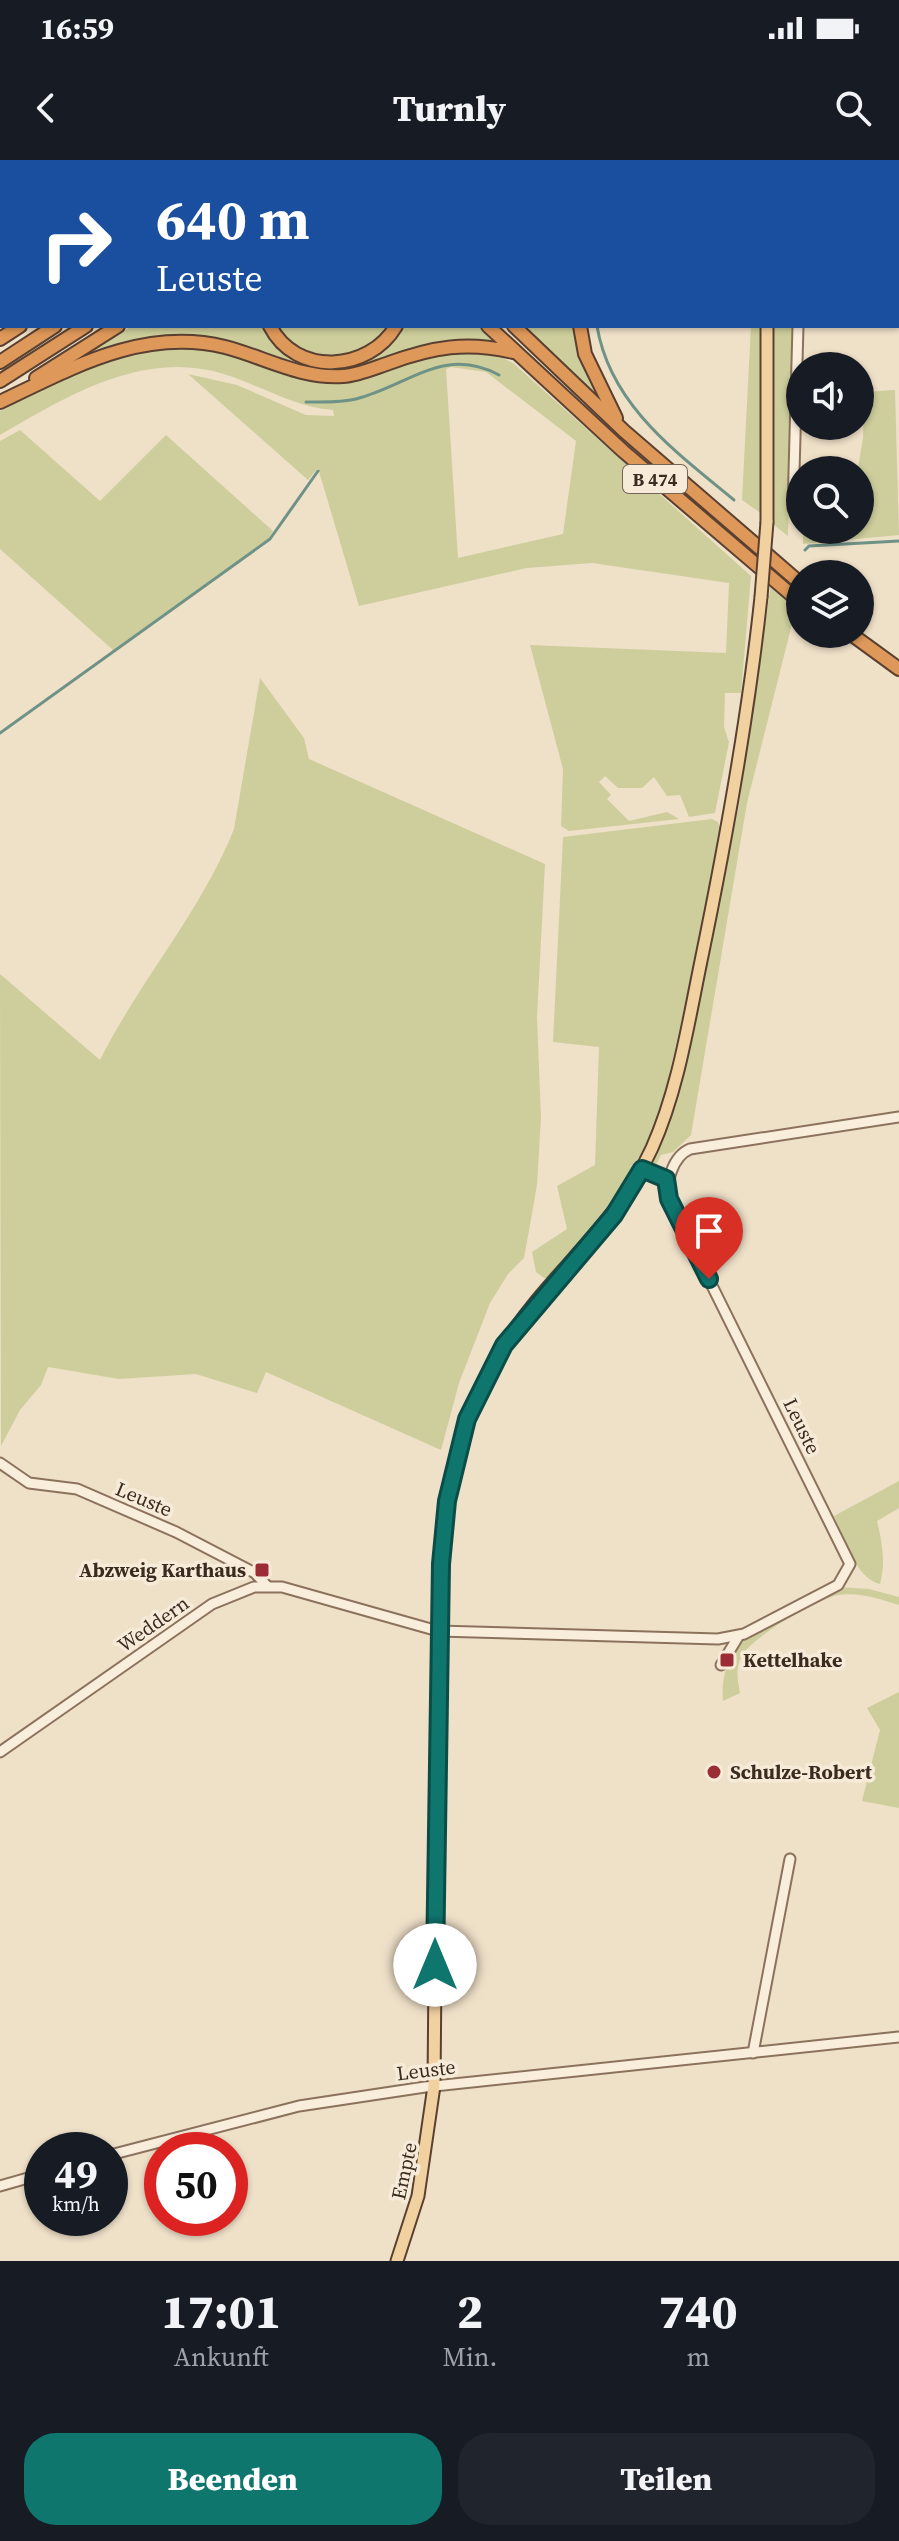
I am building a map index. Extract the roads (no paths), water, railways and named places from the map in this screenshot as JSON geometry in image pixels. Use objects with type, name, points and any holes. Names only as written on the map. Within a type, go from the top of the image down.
[{"type":"highway","points":[[0,339],[17,328]]},
{"type":"highway","points":[[0,362],[52,328]]},
{"type":"highway","points":[[0,381],[83,328]]},
{"type":"highway","points":[[0,401],[115,328]]},
{"type":"highway","points":[[272,328],[284,344],[300,355],[331,364],[361,358],[376,348],[394,328]]},
{"type":"highway","name":"B 474","points":[[490,328],[513,352],[786,590]]},
{"type":"highway","name":"B 474","points":[[516,328],[624,431],[786,571]]},
{"type":"highway","points":[[580,328],[585,354],[624,431]]},
{"type":"highway","points":[[0,401],[72,368],[145,343],[203,342],[303,372],[344,376],[448,345],[467,344],[513,352]]},
{"type":"highway","points":[[870,648],[899,669]]},
{"type":"main road","name":"Empte","points":[[397,2261],[418,2196],[434,2086],[438,1631],[447,1501],[467,1419],[504,1345],[614,1215],[642,1169],[667,1111],[738,773],[761,597],[767,522],[767,328]]},
{"type":"street","points":[[795,456],[798,328]]},
{"type":"street","points":[[642,1169],[666,1179],[684,1152],[690,1149],[899,1117]]},
{"type":"street","name":"Leuste","points":[[438,1631],[710,1639],[738,1637],[838,1585],[850,1564],[669,1199],[666,1179]]},
{"type":"street","name":"Leuste","points":[[0,1463],[29,1483],[77,1489],[176,1532],[255,1573],[267,1586]]},
{"type":"street","name":"Weddern","points":[[0,1752],[212,1604],[240,1591],[267,1586],[438,1631]]},
{"type":"street","name":"Leuste","points":[[710,1639],[722,1662],[738,1637]]},
{"type":"street","points":[[753,2053],[790,1859]]},
{"type":"street","name":"Leuste","points":[[128,2150],[299,2106],[434,2086],[899,2037]]},
{"type":"street","points":[[0,2186],[24,2179]]},
{"type":"waterway","points":[[598,328],[604,354],[631,403],[669,445],[734,500]]},
{"type":"waterway","points":[[306,402],[356,399],[443,366],[461,364],[499,375]]},
{"type":"waterway","points":[[0,733],[270,539],[318,471]]},
{"type":"waterway","points":[[805,550],[809,546],[899,541]]},
{"type":"place","name":"Abzweig Karthaus","points":[[262,1570]]},
{"type":"place","name":"Kettelhake","points":[[727,1660]]},
{"type":"place","name":"Schulze-Robert","points":[[714,1772]]}]
